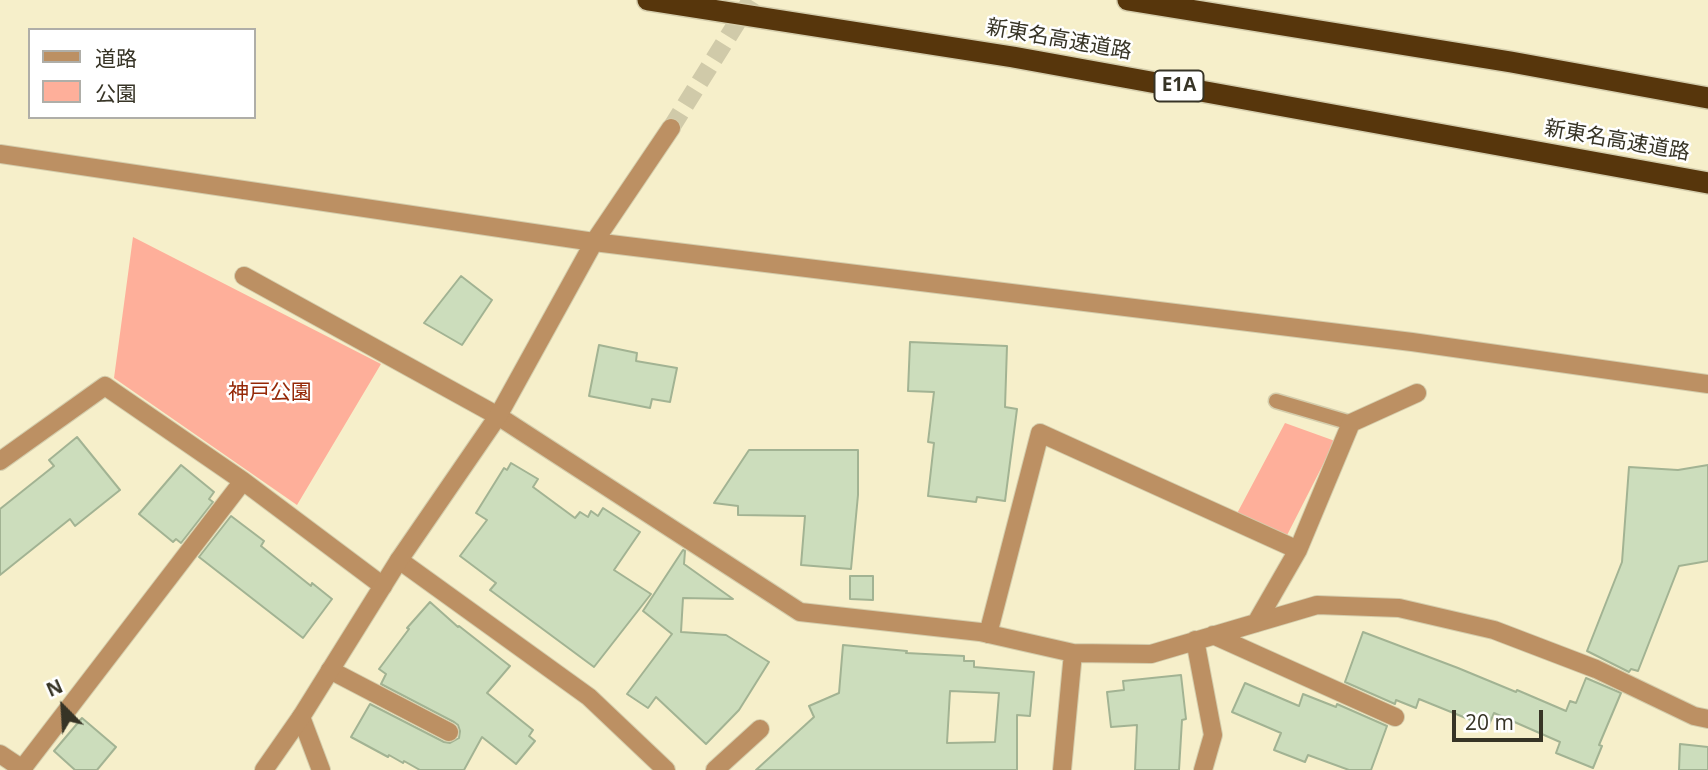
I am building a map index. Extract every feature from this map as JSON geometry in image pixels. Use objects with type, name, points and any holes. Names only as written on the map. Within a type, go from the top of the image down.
[{"type":"highway","name":"新東名高速道路","points":[[648,0],[1013,57],[1708,183]]},
{"type":"highway","points":[[1128,0],[1511,62],[1708,98]]},
{"type":"street","points":[[264,770],[301,717],[399,560],[498,416],[594,242],[671,128]]},
{"type":"street","points":[[0,154],[594,242],[1412,342],[1708,384]]},
{"type":"street","points":[[244,276],[498,416],[800,612],[988,634],[1073,653],[1151,654],[1317,605],[1399,608],[1494,630],[1597,669],[1694,716],[1708,719]]},
{"type":"street","points":[[0,461],[105,386],[243,481],[383,586]]},
{"type":"street","points":[[1256,623],[1298,550],[1351,423],[1416,393]]},
{"type":"street","points":[[988,634],[1040,433],[1298,550]]},
{"type":"street","points":[[0,754],[22,770],[243,481]]},
{"type":"street","points":[[399,560],[589,697],[666,770]]},
{"type":"street","points":[[1213,635],[1395,717]]},
{"type":"street","points":[[1195,640],[1213,734],[1203,770]]},
{"type":"street","points":[[1062,770],[1073,653]]},
{"type":"street","points":[[330,670],[449,732]]},
{"type":"street","points":[[301,717],[321,770]]},
{"type":"street","points":[[715,770],[760,729]]},
{"type":"lane","points":[[1276,401],[1351,423]]},
{"type":"green space","name":"神戸公園","points":[[133,237],[381,364],[297,505],[114,378]]},
{"type":"green space","points":[[1285,423],[1335,441],[1281,547],[1233,521]]},
{"type":"building","points":[[461,276],[492,300],[462,345],[424,323]]},
{"type":"building","points":[[910,342],[1007,346],[1005,407],[1017,409],[1005,501],[977,497],[976,502],[928,496],[934,443],[928,442],[934,392],[908,391]]},
{"type":"building","points":[[599,345],[637,353],[636,361],[677,368],[670,402],[652,399],[650,408],[589,396]]},
{"type":"building","points":[[77,437],[120,490],[75,526],[70,519],[0,575],[0,509],[54,466],[49,460]]},
{"type":"building","points":[[749,450],[858,450],[858,495],[851,569],[801,565],[805,516],[738,515],[738,506],[714,503]]},
{"type":"building","points":[[511,463],[538,479],[533,487],[575,518],[580,512],[588,517],[591,511],[598,516],[603,508],[640,532],[614,570],[651,594],[594,667],[490,590],[496,583],[460,556],[487,520],[476,513],[504,468],[507,470]]},
{"type":"building","points":[[181,465],[214,492],[209,499],[213,502],[181,543],[176,539],[173,542],[139,514]]},
{"type":"building","points":[[1708,465],[1708,561],[1679,566],[1638,671],[1631,669],[1629,672],[1587,651],[1622,562],[1629,467],[1678,470]]},
{"type":"building","points":[[231,516],[264,541],[261,546],[311,586],[312,583],[332,599],[303,638],[199,557]]},
{"type":"building","points":[[683,550],[684,564],[733,599],[683,598],[681,632],[726,635],[769,662],[739,710],[706,744],[656,697],[648,708],[627,694],[672,634],[643,611]]},
{"type":"building","points":[[850,576],[873,576],[873,600],[850,599]]},
{"type":"building","points":[[430,602],[510,666],[487,693],[533,730],[529,736],[535,741],[516,764],[482,737],[464,770],[420,770],[351,737],[370,704],[444,742],[450,743],[459,738],[460,731],[454,722],[381,684],[386,674],[379,669],[409,629],[407,628]]},
{"type":"building","points":[[1363,632],[1566,711],[1570,701],[1576,703],[1586,678],[1621,693],[1599,745],[1602,746],[1593,768],[1556,753],[1560,742],[1494,713],[1488,727],[1419,699],[1416,708],[1396,700],[1395,704],[1345,682]]},
{"type":"building","points":[[843,645],[907,651],[906,653],[964,656],[964,661],[974,661],[974,667],[1034,672],[1030,716],[1017,715],[1017,770],[756,770],[814,717],[809,706],[839,693]],"holes":[[[950,691],[999,693],[995,742],[947,743]]]},
{"type":"building","points":[[1181,675],[1186,719],[1182,720],[1179,770],[1135,770],[1137,725],[1111,727],[1107,692],[1124,690],[1123,681]]},
{"type":"building","points":[[1245,683],[1299,706],[1303,694],[1336,707],[1337,704],[1387,726],[1371,770],[1349,770],[1308,755],[1305,762],[1274,750],[1281,733],[1232,712]]},
{"type":"building","points":[[82,718],[116,747],[97,770],[75,770],[54,751]]},
{"type":"building","points":[[1680,744],[1708,747],[1708,770],[1679,770]]},
{"type":"tunnel","points":[[671,128],[751,0]]}]
